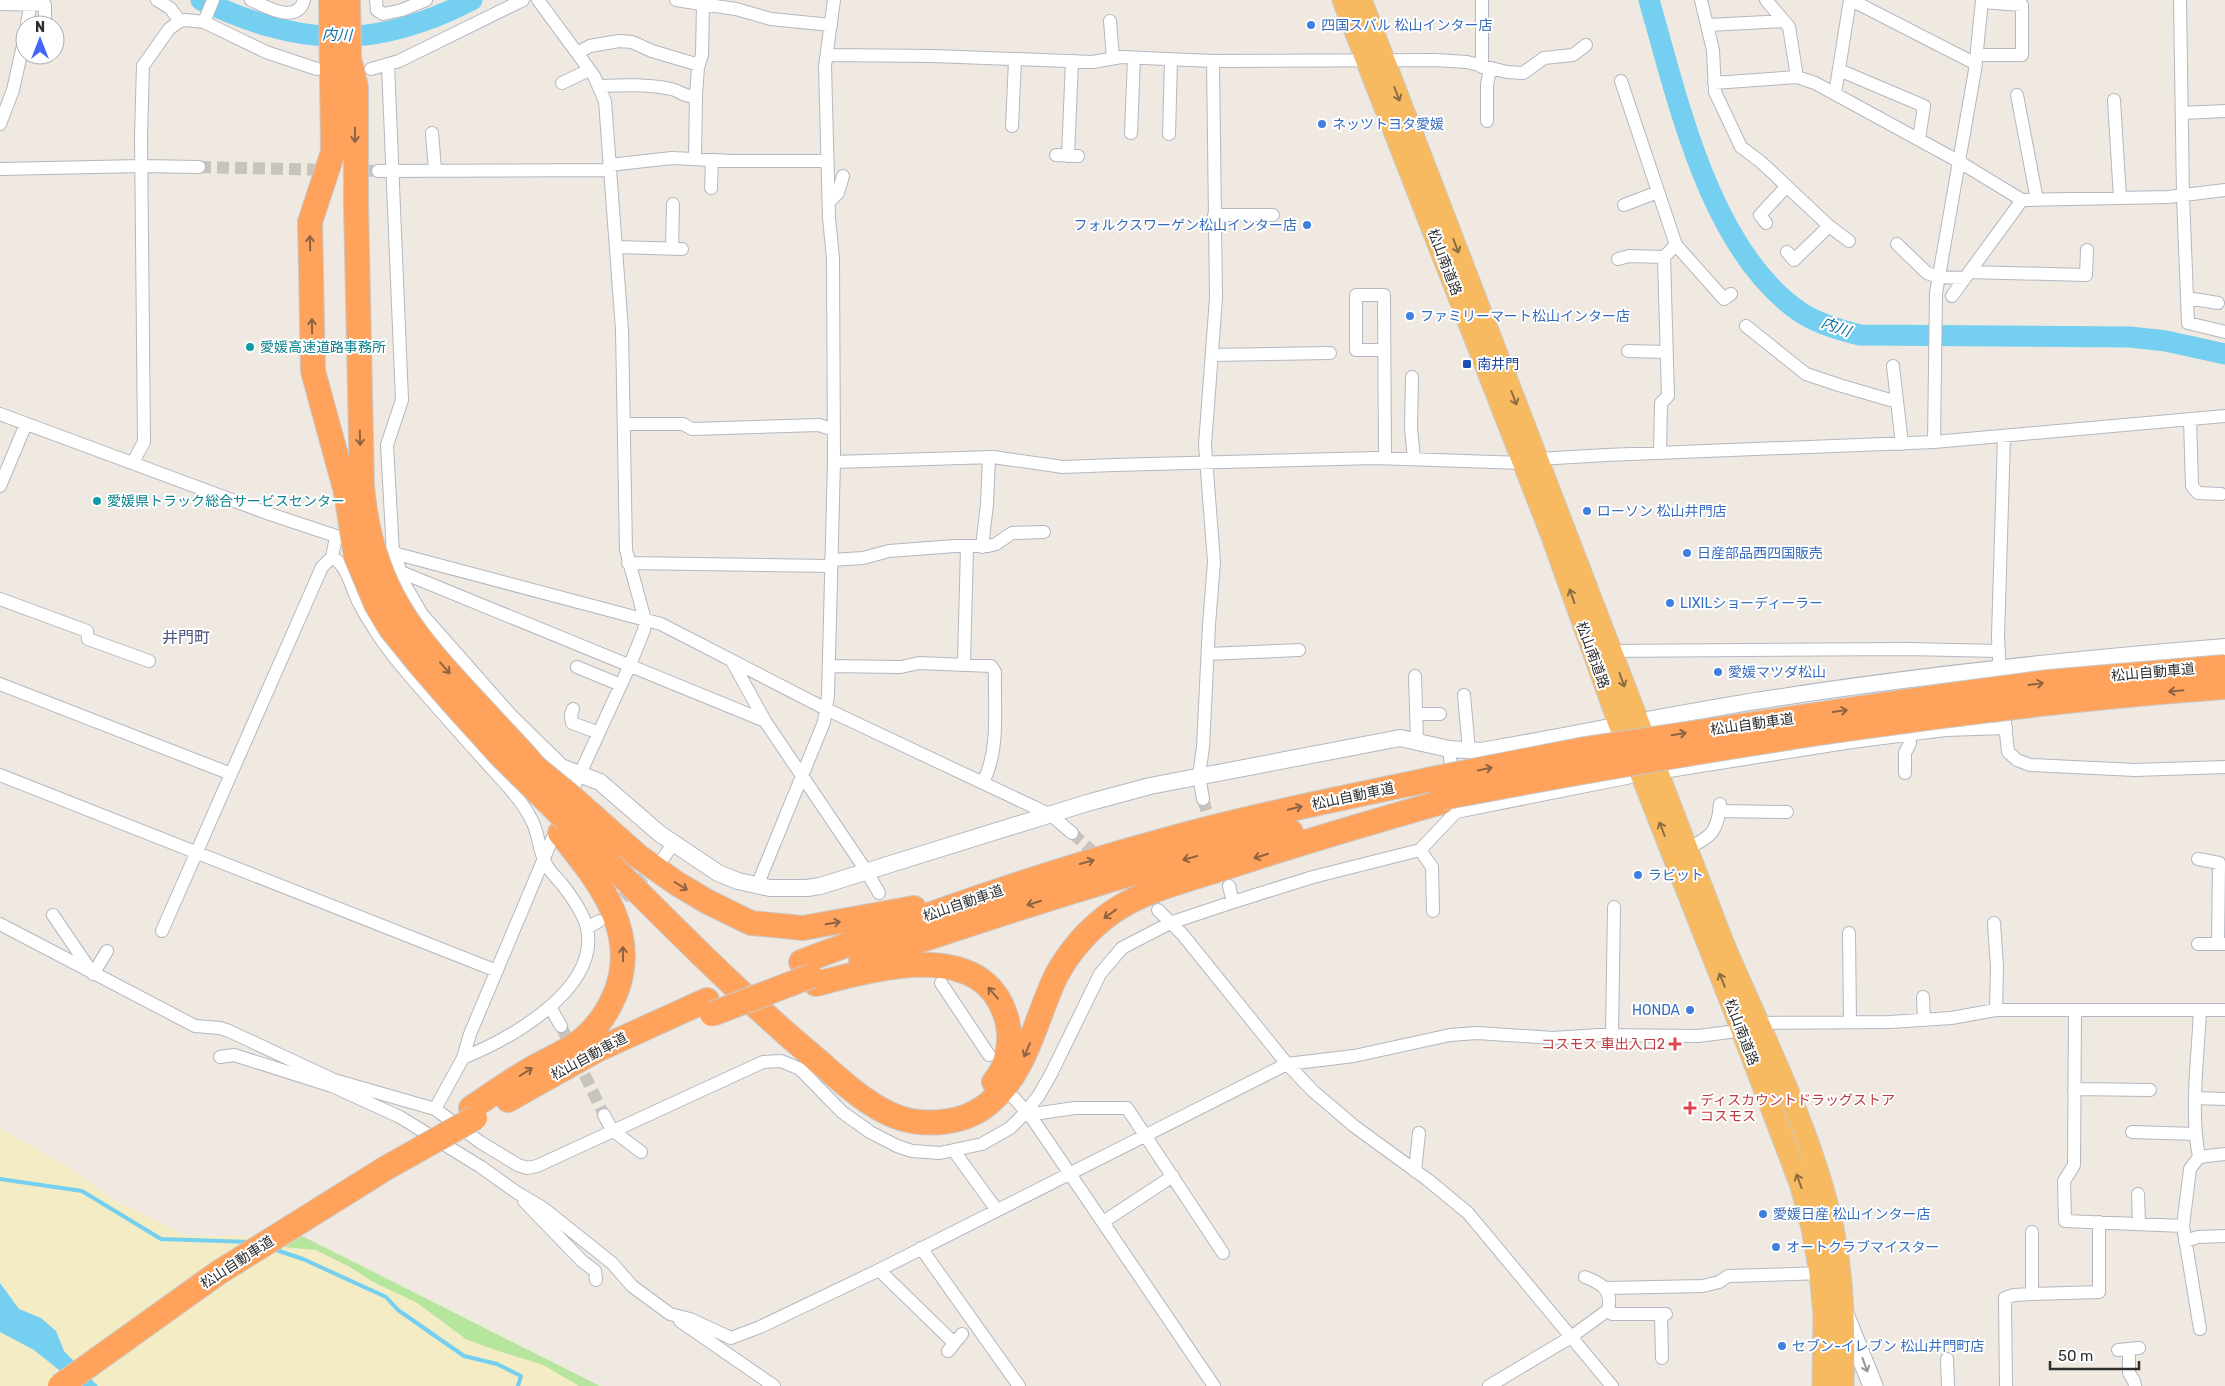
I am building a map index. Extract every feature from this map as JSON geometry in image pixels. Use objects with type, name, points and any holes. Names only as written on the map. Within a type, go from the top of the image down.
[{"type":"highway","points":[[323,0],[346,62]]},
{"type":"highway","points":[[331,0],[346,62]]},
{"type":"highway","points":[[348,0],[346,62],[356,206],[354,488],[356,556],[376,604],[391,628],[421,666],[502,757],[568,816],[714,952],[799,1031],[869,1089],[909,1108],[928,1111],[952,1108],[978,1096],[998,1077],[1009,1042],[1005,1013],[990,989],[960,970],[942,965],[902,964],[809,974],[716,1007]]},
{"type":"highway","points":[[364,0],[346,62],[333,152],[310,222],[313,371],[354,488],[364,508],[373,554],[395,603],[421,640],[535,767],[558,784],[568,816],[615,916],[624,948],[620,981],[606,1013],[582,1040],[529,1070],[473,1113]]},
{"type":"highway","name":"松山南道路","points":[[1343,0],[1375,60],[1530,461],[1628,723],[1643,779],[1749,1026]]},
{"type":"highway","name":"松山南道路","points":[[1361,0],[1375,60]]},
{"type":"highway","name":"松山自動車道","points":[[809,974],[991,893],[1158,841],[1287,810],[1444,798],[1594,748],[1942,696],[2058,681],[2225,667]]},
{"type":"highway","name":"松山自動車道","points":[[60,1386],[218,1273],[347,1186],[473,1113],[526,1091],[597,1050],[716,1007],[749,992],[1057,895],[1253,840],[1444,798],[1588,770],[1944,716],[2225,687]]},
{"type":"highway","name":"松山南道路","points":[[1628,723],[1687,848],[1724,945],[1801,1186],[1812,1228],[1830,1272],[1834,1314]]},
{"type":"highway","points":[[568,816],[714,966],[789,1036],[863,1098],[898,1117],[934,1123],[970,1114],[987,1105],[1000,1091],[1019,1067],[1058,973],[1088,933],[1111,914],[1130,902],[1157,890],[1444,798]]},
{"type":"highway","points":[[568,816],[638,856],[676,883],[708,902],[751,923],[803,928],[991,893]]},
{"type":"highway","points":[[1823,1386],[1834,1314]]},
{"type":"highway","points":[[1834,1314],[1842,1386]]},
{"type":"main road","points":[[1834,1314],[1873,1386]]},
{"type":"street","points":[[157,0],[170,8],[180,21]]},
{"type":"street","points":[[206,20],[213,0]]},
{"type":"street","points":[[251,0],[287,14],[302,8],[304,0]]},
{"type":"street","points":[[376,0],[376,10],[383,14],[402,10],[426,0]]},
{"type":"street","points":[[133,462],[144,442],[141,166],[143,66],[169,29],[180,21],[206,20],[266,52],[388,65],[523,0]]},
{"type":"street","points":[[676,0],[736,8],[771,19],[831,25]]},
{"type":"street","points":[[757,886],[803,777],[824,722],[826,709],[829,666],[834,430],[833,258],[829,202],[829,164],[827,161],[825,66],[834,0]]},
{"type":"street","points":[[1482,0],[1487,120]]},
{"type":"street","points":[[1701,0],[1713,50],[1715,92],[1741,147],[1761,162],[1829,226],[1849,241]]},
{"type":"street","points":[[1835,94],[1851,0],[1976,60],[2022,55],[2022,5],[1982,1],[1976,60],[1938,277],[1934,442]]},
{"type":"street","points":[[2180,0],[2183,196],[2188,323],[2225,332]]},
{"type":"street","points":[[435,1109],[463,1058],[470,1034],[579,774],[630,665],[644,630],[645,620],[626,550],[622,330],[605,100],[600,86],[541,1]]},
{"type":"street","points":[[1771,2],[1789,27],[1797,77]]},
{"type":"street","points":[[0,4],[31,3],[45,5],[46,15]]},
{"type":"street","points":[[695,159],[696,97],[699,65],[702,55],[698,3]]},
{"type":"street","points":[[1110,21],[1113,58]]},
{"type":"street","points":[[1708,25],[1784,21]]},
{"type":"street","points":[[577,54],[590,46],[619,41],[632,42],[652,52],[699,65]]},
{"type":"street","points":[[828,55],[933,56],[1093,62],[1113,58],[1213,61],[1434,60],[1467,62],[1486,68],[1523,73],[1544,58],[1573,55],[1586,45]]},
{"type":"street","points":[[1132,133],[1134,58]]},
{"type":"street","points":[[1012,126],[1015,60]]},
{"type":"street","points":[[1169,134],[1171,60]]},
{"type":"street","points":[[1067,156],[1072,61]]},
{"type":"street","points":[[1203,799],[1199,776],[1203,747],[1214,562],[1206,462],[1206,428],[1216,298],[1213,61]]},
{"type":"street","points":[[0,124],[13,90],[19,65]]},
{"type":"street","points":[[388,65],[402,400],[387,445],[393,553],[396,570],[407,594],[420,615],[510,717],[561,767],[600,782],[668,850],[718,873],[757,886],[807,888],[867,872],[1087,803],[1150,786],[1400,738],[1449,749],[1481,750],[1775,698],[2132,655],[2225,647]]},
{"type":"street","points":[[562,84],[589,70]]},
{"type":"street","points":[[1839,70],[1924,106],[1919,139]]},
{"type":"street","points":[[1714,83],[1797,77],[1815,83],[1958,161],[2022,200],[2183,196],[2225,190]]},
{"type":"street","points":[[1621,81],[1676,245],[1724,299],[1731,294]]},
{"type":"street","points":[[600,86],[644,85],[673,89],[685,96],[696,97]]},
{"type":"street","points":[[2017,95],[2037,200]]},
{"type":"street","points":[[2111,107],[2122,142],[2120,198]]},
{"type":"street","points":[[2182,113],[2225,111]]},
{"type":"street","points":[[432,132],[435,169]]},
{"type":"street","points":[[378,170],[609,168],[660,159],[827,161]]},
{"type":"street","points":[[711,188],[712,160]]},
{"type":"street","points":[[0,169],[141,166],[199,167]]},
{"type":"street","points":[[829,202],[838,193],[843,176]]},
{"type":"street","points":[[1766,223],[1760,215],[1786,187]]},
{"type":"street","points":[[1624,205],[1658,192]]},
{"type":"street","points":[[1952,296],[2022,200]]},
{"type":"street","points":[[617,247],[678,249],[673,204]]},
{"type":"street","points":[[1214,215],[1273,215]]},
{"type":"street","points":[[1787,252],[1794,260],[1829,226]]},
{"type":"street","points":[[1897,244],[1927,272],[1938,277],[1967,275],[2086,275],[2087,250]]},
{"type":"street","points":[[1660,453],[1661,403],[1668,396],[1664,257],[1676,245]]},
{"type":"street","points":[[1618,259],[1629,256],[1664,257]]},
{"type":"street","points":[[1384,350],[1356,350],[1356,296],[1384,295],[1385,458]]},
{"type":"street","points":[[2188,298],[2218,303]]},
{"type":"street","points":[[1746,326],[1806,374],[1897,402]]},
{"type":"street","points":[[1628,351],[1666,352]]},
{"type":"street","points":[[1212,354],[1330,353]]},
{"type":"street","points":[[1893,366],[1902,444]]},
{"type":"street","points":[[1412,377],[1414,459]]},
{"type":"street","points":[[0,414],[336,537],[662,624],[826,709],[1051,815],[1072,833]]},
{"type":"street","points":[[834,462],[989,457],[1075,468],[1206,462],[1385,458],[1530,461],[1660,453],[1934,442],[2225,416]]},
{"type":"street","points":[[2190,420],[2192,486],[2198,493],[2221,494]]},
{"type":"street","points":[[0,486],[26,424]]},
{"type":"street","points":[[625,424],[683,424],[692,429],[819,425],[834,430]]},
{"type":"street","points":[[2004,437],[1998,651],[2008,752],[2017,760],[2030,765],[2135,770],[2225,767]]},
{"type":"street","points":[[982,547],[987,504],[989,457]]},
{"type":"street","points":[[628,563],[831,563],[863,558],[889,551],[967,546],[982,547],[996,544],[1012,533],[1044,532]]},
{"type":"street","points":[[162,931],[322,567],[332,557],[336,537]]},
{"type":"street","points":[[964,664],[967,546]]},
{"type":"street","points":[[332,557],[344,567],[358,601],[393,654],[504,782],[531,818],[544,860],[570,894],[587,928],[588,949],[578,977],[550,1007],[511,1033],[480,1051],[463,1058]]},
{"type":"street","points":[[396,570],[765,721]]},
{"type":"street","points":[[0,599],[87,631],[88,639],[149,661]]},
{"type":"street","points":[[1602,652],[1908,648],[1998,651]]},
{"type":"street","points":[[1208,654],[1299,650]]},
{"type":"street","points":[[732,661],[765,721],[867,872],[879,893]]},
{"type":"street","points":[[829,666],[901,667],[919,663],[991,666],[995,672],[994,738],[988,772],[983,782]]},
{"type":"street","points":[[577,667],[620,685]]},
{"type":"street","points":[[1415,676],[1417,741]]},
{"type":"street","points":[[0,684],[231,774]]},
{"type":"street","points":[[1464,695],[1469,750]]},
{"type":"street","points":[[573,709],[572,723],[599,733]]},
{"type":"street","points":[[1416,714],[1440,714]]},
{"type":"street","points":[[1669,771],[1946,730],[2006,728]]},
{"type":"street","points":[[1905,773],[1905,753],[1910,743],[1909,735]]},
{"type":"street","points":[[1420,850],[1444,798],[1449,749]]},
{"type":"street","points":[[0,775],[497,971]]},
{"type":"street","points":[[1444,798],[1631,777]]},
{"type":"street","points":[[1687,848],[1702,842],[1713,831],[1720,808],[1787,812]]},
{"type":"street","points":[[220,1057],[234,1055],[435,1109],[480,1142],[527,1168],[536,1166],[763,1062],[781,1061],[800,1070],[842,1112],[870,1132],[912,1151],[940,1153],[954,1151],[972,1147],[992,1139],[1010,1128],[1026,1112],[1051,1074],[1100,974],[1122,948],[1170,923],[1233,902],[1313,877],[1420,850]]},
{"type":"street","points":[[1420,850],[1432,867],[1433,911]]},
{"type":"street","points":[[2198,859],[2219,862],[2222,944],[2198,944]]},
{"type":"street","points":[[1228,886],[1233,902]]},
{"type":"street","points":[[1612,1035],[1614,908]]},
{"type":"street","points":[[1158,910],[1183,935],[1287,1064],[1313,1091],[1354,1126],[1468,1213],[1612,1386]]},
{"type":"street","points":[[54,916],[93,974]]},
{"type":"street","points":[[587,928],[599,921]]},
{"type":"street","points":[[1994,923],[1996,1010]]},
{"type":"street","points":[[0,924],[195,1026],[200,1028],[220,1028],[229,1031],[400,1116],[550,1213],[612,1263],[632,1286],[774,1386]]},
{"type":"street","points":[[1849,932],[1850,1022]]},
{"type":"street","points":[[93,974],[98,962],[107,951]]},
{"type":"street","points":[[942,983],[990,1055]]},
{"type":"street","points":[[1922,997],[1924,1020]]},
{"type":"street","points":[[550,1007],[561,1026]]},
{"type":"street","points":[[670,1314],[690,1319],[731,1338],[760,1327],[879,1270],[996,1209],[1287,1064],[1354,1056],[1450,1035],[1477,1033],[1553,1038],[1612,1035],[1698,1036],[1723,1034],[1749,1026],[1924,1020],[1950,1018],[1996,1010],[2225,1010]]},
{"type":"street","points":[[2075,1010],[2074,1165],[2064,1181],[2064,1221],[2183,1226]]},
{"type":"street","points":[[2200,1010],[2196,1098],[2196,1134],[2199,1157],[2190,1169],[2183,1226],[2200,1328]]},
{"type":"street","points":[[2074,1089],[2144,1086]]},
{"type":"street","points":[[1014,1098],[1070,1173],[1214,1386]]},
{"type":"street","points":[[2196,1098],[2225,1099]]},
{"type":"street","points":[[1026,1112],[1040,1113],[1076,1108],[1127,1108],[1223,1253]]},
{"type":"street","points":[[604,1115],[612,1130],[641,1152]]},
{"type":"street","points":[[2132,1132],[2196,1134]]},
{"type":"street","points":[[1415,1171],[1420,1133]]},
{"type":"street","points":[[954,1151],[996,1209]]},
{"type":"street","points":[[2199,1157],[2225,1154]]},
{"type":"street","points":[[1103,1222],[1173,1176]]},
{"type":"street","points":[[516,1192],[582,1261],[595,1271],[596,1280]]},
{"type":"street","points":[[2138,1194],[2138,1224]]},
{"type":"street","points":[[2006,1386],[2005,1298],[2014,1295],[2099,1292],[2099,1222]]},
{"type":"street","points":[[2032,1232],[2032,1294]]},
{"type":"street","points":[[2185,1241],[2198,1236],[2225,1236]]},
{"type":"street","points":[[921,1248],[1019,1386]]},
{"type":"street","points":[[879,1270],[955,1343]]},
{"type":"street","points":[[1606,1288],[1703,1286],[1719,1282],[1728,1276],[1830,1272]]},
{"type":"street","points":[[1489,1386],[1571,1337],[1608,1310],[1610,1297],[1606,1288],[1599,1282],[1584,1277]]},
{"type":"street","points":[[1608,1310],[1612,1314],[1664,1314],[1662,1358]]},
{"type":"street","points":[[2129,1349],[2129,1373],[2135,1386]]},
{"type":"street","points":[[1947,1359],[1948,1386]]},
{"type":"green space","points":[[302,1236],[600,1386],[579,1386],[543,1365],[467,1340],[417,1303],[373,1282],[348,1266],[284,1247]]},
{"type":"sand","points":[[0,1128],[58,1161],[115,1200],[186,1236],[260,1236],[284,1247],[316,1250],[348,1266],[373,1282],[417,1303],[467,1340],[543,1365],[579,1386],[0,1386]]},
{"type":"water","points":[[0,1283],[19,1309],[41,1318],[56,1331],[64,1351],[98,1386],[79,1386],[34,1350],[0,1332]]},
{"type":"waterway","name":"内川","points":[[201,0],[237,16],[272,27],[305,34],[337,37],[369,35],[402,28],[436,17],[472,0]]},
{"type":"waterway","name":"内川","points":[[1649,0],[1686,126],[1701,170],[1720,212],[1742,251],[1769,285],[1800,312],[1829,326],[1860,335],[2130,337],[2166,341],[2225,354]]},
{"type":"waterway","points":[[0,1179],[82,1191],[161,1239],[250,1242]]},
{"type":"waterway","points":[[273,1249],[303,1259],[386,1297],[398,1310],[464,1356],[497,1364],[521,1376],[518,1386]]},
{"type":"tunnel","points":[[199,167],[378,171]]},
{"type":"tunnel","points":[[1203,799],[1213,833]]},
{"type":"tunnel","points":[[1072,833],[1102,860]]},
{"type":"tunnel","points":[[610,911],[656,865]]},
{"type":"tunnel","points":[[561,1026],[604,1115]]},
{"type":"place","name":"四国スバル 松山インター店","points":[[1311,25]]},
{"type":"place","name":"ネッツトヨタ愛媛","points":[[1322,124]]},
{"type":"place","name":"フォルクスワーゲン松山インター店","points":[[1307,225]]},
{"type":"place","name":"ファミリーマート松山インター店","points":[[1410,316]]},
{"type":"place","name":"愛媛高速道路事務所","points":[[250,347]]},
{"type":"place","name":"南井門","points":[[1467,364]]},
{"type":"place","name":"愛媛県トラック総合サービスセンター","points":[[97,501]]},
{"type":"place","name":"ローソン 松山井門店","points":[[1587,511]]},
{"type":"place","name":"日産部品西四国販売","points":[[1687,553]]},
{"type":"place","name":"LIXILショーディーラー","points":[[1670,603]]},
{"type":"place","name":"愛媛マツダ松山","points":[[1718,672]]},
{"type":"place","name":"ラビット","points":[[1638,875]]},
{"type":"place","name":"HONDA","points":[[1690,1010]]},
{"type":"place","name":"コスモス 車出入口2","points":[[1675,1044]]},
{"type":"place","name":"ディスカウントドラッグストア コスモス","points":[[1690,1108]]},
{"type":"place","name":"愛媛日産 松山インター店","points":[[1763,1214]]},
{"type":"place","name":"オートクラブマイスター","points":[[1776,1247]]},
{"type":"place","name":"セブン-イレブン 松山井門町店","points":[[1782,1346]]},
{"type":"district","name":"井門町","points":[[186,637]]}]
